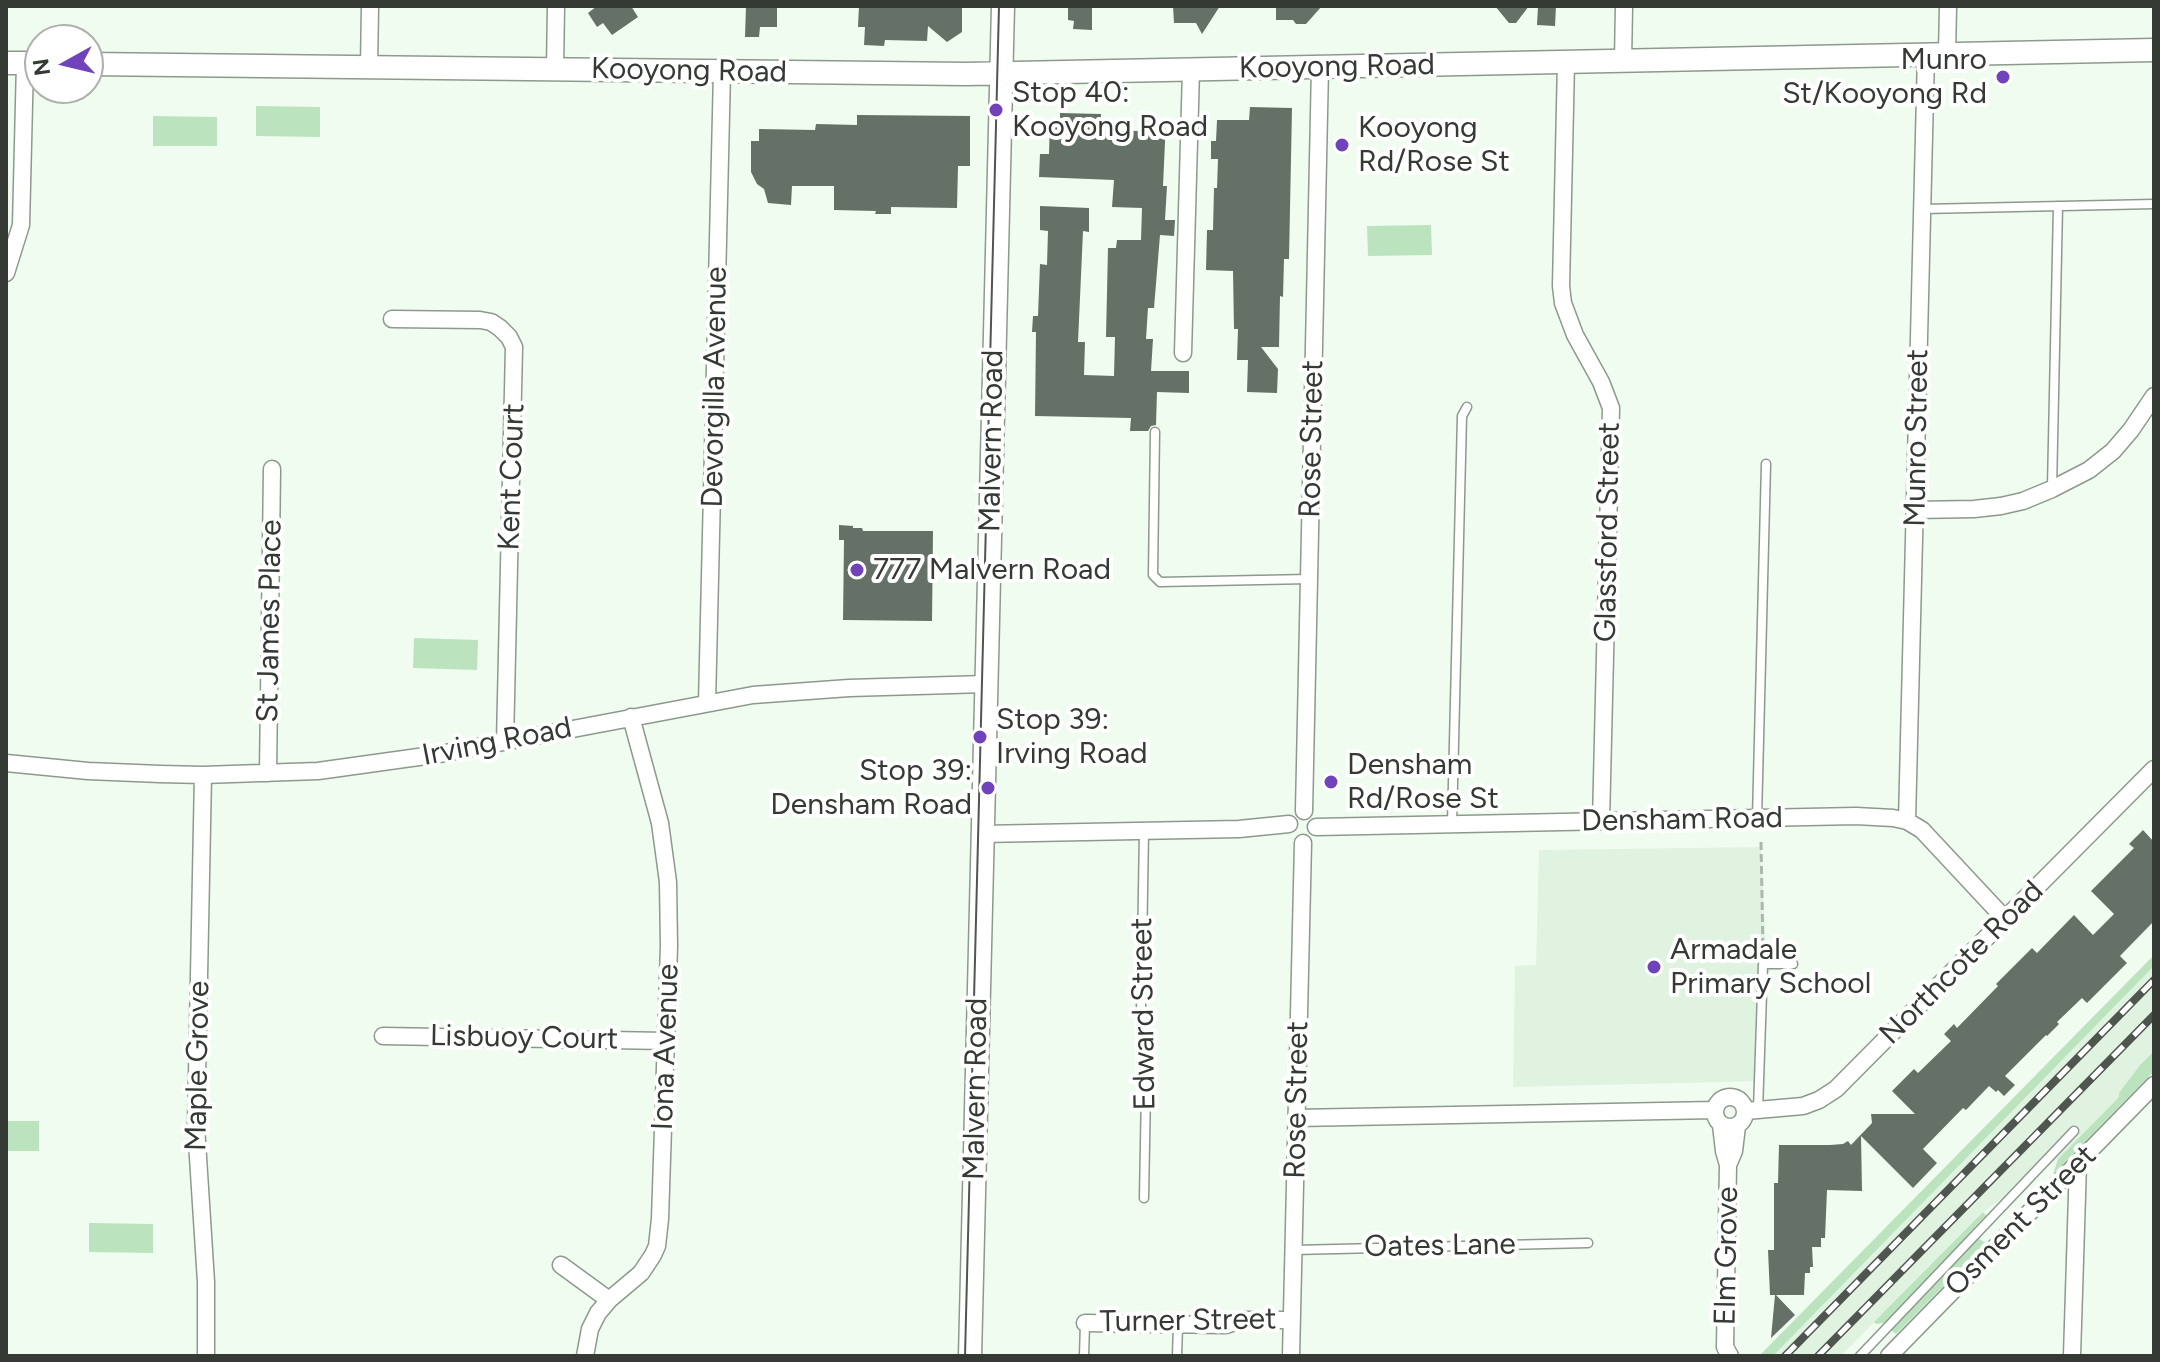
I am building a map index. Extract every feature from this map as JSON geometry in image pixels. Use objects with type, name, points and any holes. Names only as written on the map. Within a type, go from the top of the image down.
[{"type":"street","points":[[369,67],[370,6]]},
{"type":"street","points":[[555,69],[556,6]]},
{"type":"street","name":"Malvern Road","points":[[970,1356],[1003,6]]},
{"type":"street","points":[[1623,61],[1624,6]]},
{"type":"street","name":"Munro Street","points":[[1907,821],[1922,209],[1936,54],[1948,6]]},
{"type":"street","name":"Kooyong Road","points":[[104,64],[1002,74],[2154,50]]},
{"type":"street","name":"Glassford Street","points":[[1566,62],[1563,303],[1575,335],[1609,399],[1612,420],[1601,821]]},
{"type":"street","points":[[6,273],[21,225],[24,63]]},
{"type":"street","name":"Rose Street","points":[[1304,811],[1320,67]]},
{"type":"street","points":[[1183,353],[1191,70]]},
{"type":"street","name":"Devorgilla Avenue","points":[[707,703],[722,72]]},
{"type":"street","name":"Kent Court","points":[[392,319],[491,322],[509,337],[514,347],[505,742]]},
{"type":"street","points":[[1915,510],[2001,506],[2052,489],[2089,470],[2113,451],[2154,396]]},
{"type":"street","name":"St James Place","points":[[268,773],[272,469]]},
{"type":"street","name":"Irving Road","points":[[6,763],[88,771],[203,775],[318,771],[505,742],[753,695],[986,684]]},
{"type":"street","name":"Iona Avenue","points":[[585,1356],[590,1329],[598,1313],[641,1273],[657,1246],[660,1219],[668,882],[660,823],[631,717]]},
{"type":"street","name":"Northcote Road","points":[[1297,1118],[1736,1116],[1803,1106],[1828,1095],[2154,769]]},
{"type":"street","name":"Maple Grove","points":[[203,775],[196,1126],[206,1282],[206,1356]]},
{"type":"street","points":[[1304,811],[1314,817],[1316,827],[1313,839],[1303,843],[1293,838],[1289,824],[1296,813],[1304,811]]},
{"type":"street","name":"Densham Road","points":[[1316,827],[1876,816],[1907,821]]},
{"type":"street","points":[[1907,821],[1934,841],[2006,920]]},
{"type":"street","points":[[982,834],[1239,829],[1289,824]]},
{"type":"street","name":"Rose Street","points":[[1291,1356],[1303,843]]},
{"type":"street","name":"Lisbuoy Court","points":[[383,1036],[666,1041]]},
{"type":"street","name":"Osment Street","points":[[1888,1355],[2154,1085]]},
{"type":"street","name":"Elm Grove","points":[[1725,1353],[1728,1165],[1734,1151],[1736,1116]]},
{"type":"street","points":[[2072,1356],[2078,1163]]},
{"type":"street","points":[[561,1265],[609,1300]]},
{"type":"street","name":"Turner Street","points":[[1085,1323],[1226,1325],[1241,1320],[1292,1320]]},
{"type":"lane","points":[[1922,209],[2154,204]]},
{"type":"lane","points":[[2052,489],[2058,206]]},
{"type":"lane","points":[[1452,825],[1462,416],[1467,407]]},
{"type":"lane","points":[[1155,432],[1153,575],[1160,582],[1309,579]]},
{"type":"lane","points":[[1757,818],[1766,464]]},
{"type":"lane","name":"Edward Street","points":[[1144,831],[1141,1011],[1147,1036],[1144,1198]]},
{"type":"lane","points":[[1736,1116],[1763,964],[1793,964]]},
{"type":"lane","points":[[1860,1356],[2074,1131]]},
{"type":"lane","name":"Oates Lane","points":[[1293,1250],[1588,1243]]},
{"type":"lane","points":[[1084,1356],[1085,1323]]},
{"type":"lane","points":[[1177,1356],[1178,1324]]},
{"type":"path","points":[[1761,842],[1763,964]]},
{"type":"shaded area","name":"Armadale Primary School","points":[[1761,847],[1766,953],[1771,960],[1794,960],[1794,969],[1772,969],[1767,974],[1765,1081],[1513,1087],[1515,966],[1536,965],[1539,850]]},
{"type":"shaded area","points":[[2154,966],[2154,1051],[2140,1065],[2119,1097],[2058,1159],[1983,1212],[1841,1356],[1773,1356]]},
{"type":"green space","points":[[256,106],[320,107],[320,137],[256,136]]},
{"type":"green space","points":[[153,116],[217,117],[217,146],[153,146]]},
{"type":"green space","points":[[1431,225],[1432,255],[1368,256],[1367,226]]},
{"type":"green space","points":[[414,638],[478,640],[477,670],[413,668]]},
{"type":"green space","points":[[2154,955],[2154,966],[1773,1356],[1759,1356]]},
{"type":"green space","points":[[2154,1051],[2154,1071],[2053,1174],[2058,1159],[2119,1097],[2140,1065]]},
{"type":"green space","points":[[6,1121],[39,1121],[39,1151],[6,1151]]},
{"type":"green space","points":[[1983,1212],[1986,1215],[1909,1300],[1885,1325],[1876,1324],[1874,1322]]},
{"type":"green space","points":[[89,1223],[153,1224],[153,1253],[89,1252]]},
{"type":"green space","points":[[1976,1239],[1986,1243],[1896,1334],[1891,1330]]},
{"type":"building","points":[[597,6],[631,6],[638,17],[612,35],[603,23],[597,27],[588,13]]},
{"type":"building","points":[[746,6],[777,6],[777,27],[760,27],[759,37],[745,37]]},
{"type":"building","points":[[859,6],[962,6],[962,32],[947,42],[928,26],[927,41],[885,40],[884,46],[864,45],[865,27],[858,27]]},
{"type":"building","points":[[1068,6],[1092,6],[1092,30],[1073,29],[1074,21],[1068,20]]},
{"type":"building","points":[[1173,6],[1220,6],[1202,34],[1196,23],[1174,23]]},
{"type":"building","points":[[1276,6],[1322,6],[1306,24],[1296,24],[1293,20],[1276,20]]},
{"type":"building","points":[[1495,6],[1529,6],[1516,23],[1509,23]]},
{"type":"building","points":[[1538,6],[1556,6],[1555,26],[1537,25]]},
{"type":"building","points":[[1250,107],[1292,108],[1289,259],[1284,259],[1279,347],[1261,347],[1278,369],[1277,393],[1247,392],[1248,360],[1237,360],[1233,271],[1206,270],[1207,230],[1213,230],[1214,188],[1217,188],[1218,159],[1211,159],[1211,141],[1216,141],[1217,120],[1249,120]]},
{"type":"building","points":[[1060,113],[1101,114],[1101,130],[1139,131],[1139,119],[1166,120],[1165,220],[1175,220],[1174,236],[1160,235],[1154,308],[1148,308],[1146,339],[1153,339],[1151,371],[1189,371],[1189,393],[1157,392],[1156,425],[1148,431],[1130,431],[1131,418],[1035,416],[1036,332],[1032,332],[1033,316],[1038,316],[1040,264],[1047,265],[1048,231],[1040,230],[1040,206],[1089,208],[1089,232],[1083,231],[1078,342],[1085,342],[1084,375],[1114,376],[1115,337],[1106,337],[1108,248],[1116,248],[1117,240],[1141,240],[1142,208],[1112,207],[1114,180],[1039,177],[1040,154],[1049,154],[1050,119],[1060,119]]},
{"type":"building","points":[[857,115],[970,116],[970,166],[958,166],[957,208],[891,207],[891,214],[834,210],[834,186],[792,186],[791,205],[768,203],[764,189],[757,184],[751,172],[751,141],[759,141],[759,129],[815,130],[816,124],[857,125]]},
{"type":"building","name":"777 Malvern Road","points":[[839,525],[862,528],[863,531],[933,531],[932,621],[843,620],[844,540],[839,540]]},
{"type":"building","points":[[2143,830],[2154,842],[2154,921],[2120,956],[2127,963],[2087,1003],[2082,998],[2005,1076],[2015,1085],[2004,1096],[1989,1086],[1923,1149],[1937,1163],[1913,1188],[1861,1136],[1862,1191],[1827,1190],[1825,1238],[1821,1238],[1821,1247],[1812,1247],[1813,1267],[1810,1267],[1810,1273],[1805,1273],[1804,1295],[1776,1295],[1795,1315],[1771,1338],[1775,1295],[1770,1295],[1768,1250],[1774,1250],[1774,1183],[1778,1183],[1779,1145],[1830,1145],[1848,1141],[1851,1145],[1872,1123],[1871,1114],[1915,1114],[1892,1091],[1914,1069],[1918,1073],[1951,1041],[1944,1034],[1954,1024],[1957,1028],[2032,948],[2037,953],[2074,915],[2093,935],[2114,914],[2091,891],[2134,848],[2129,844]]},
{"type":"tram line","points":[[965,1356],[999,6]]},
{"type":"railway","points":[[1785,1356],[2154,980]]},
{"type":"railway","points":[[1818,1356],[2154,1015]]},
{"type":"place","name":"Munro St/Kooyong Rd","points":[[2003,77]]},
{"type":"place","name":"Stop 40: Kooyong Road","points":[[996,110]]},
{"type":"place","name":"Kooyong Rd/Rose St","points":[[1342,145]]},
{"type":"place","name":"777 Malvern Road","points":[[857,570]]},
{"type":"place","name":"Stop 39: Irving Road","points":[[980,737]]},
{"type":"place","name":"Densham Rd/Rose St","points":[[1331,782]]},
{"type":"place","name":"Stop 39: Densham Road","points":[[988,788]]},
{"type":"place","name":"Armadale Primary School","points":[[1654,967]]}]
